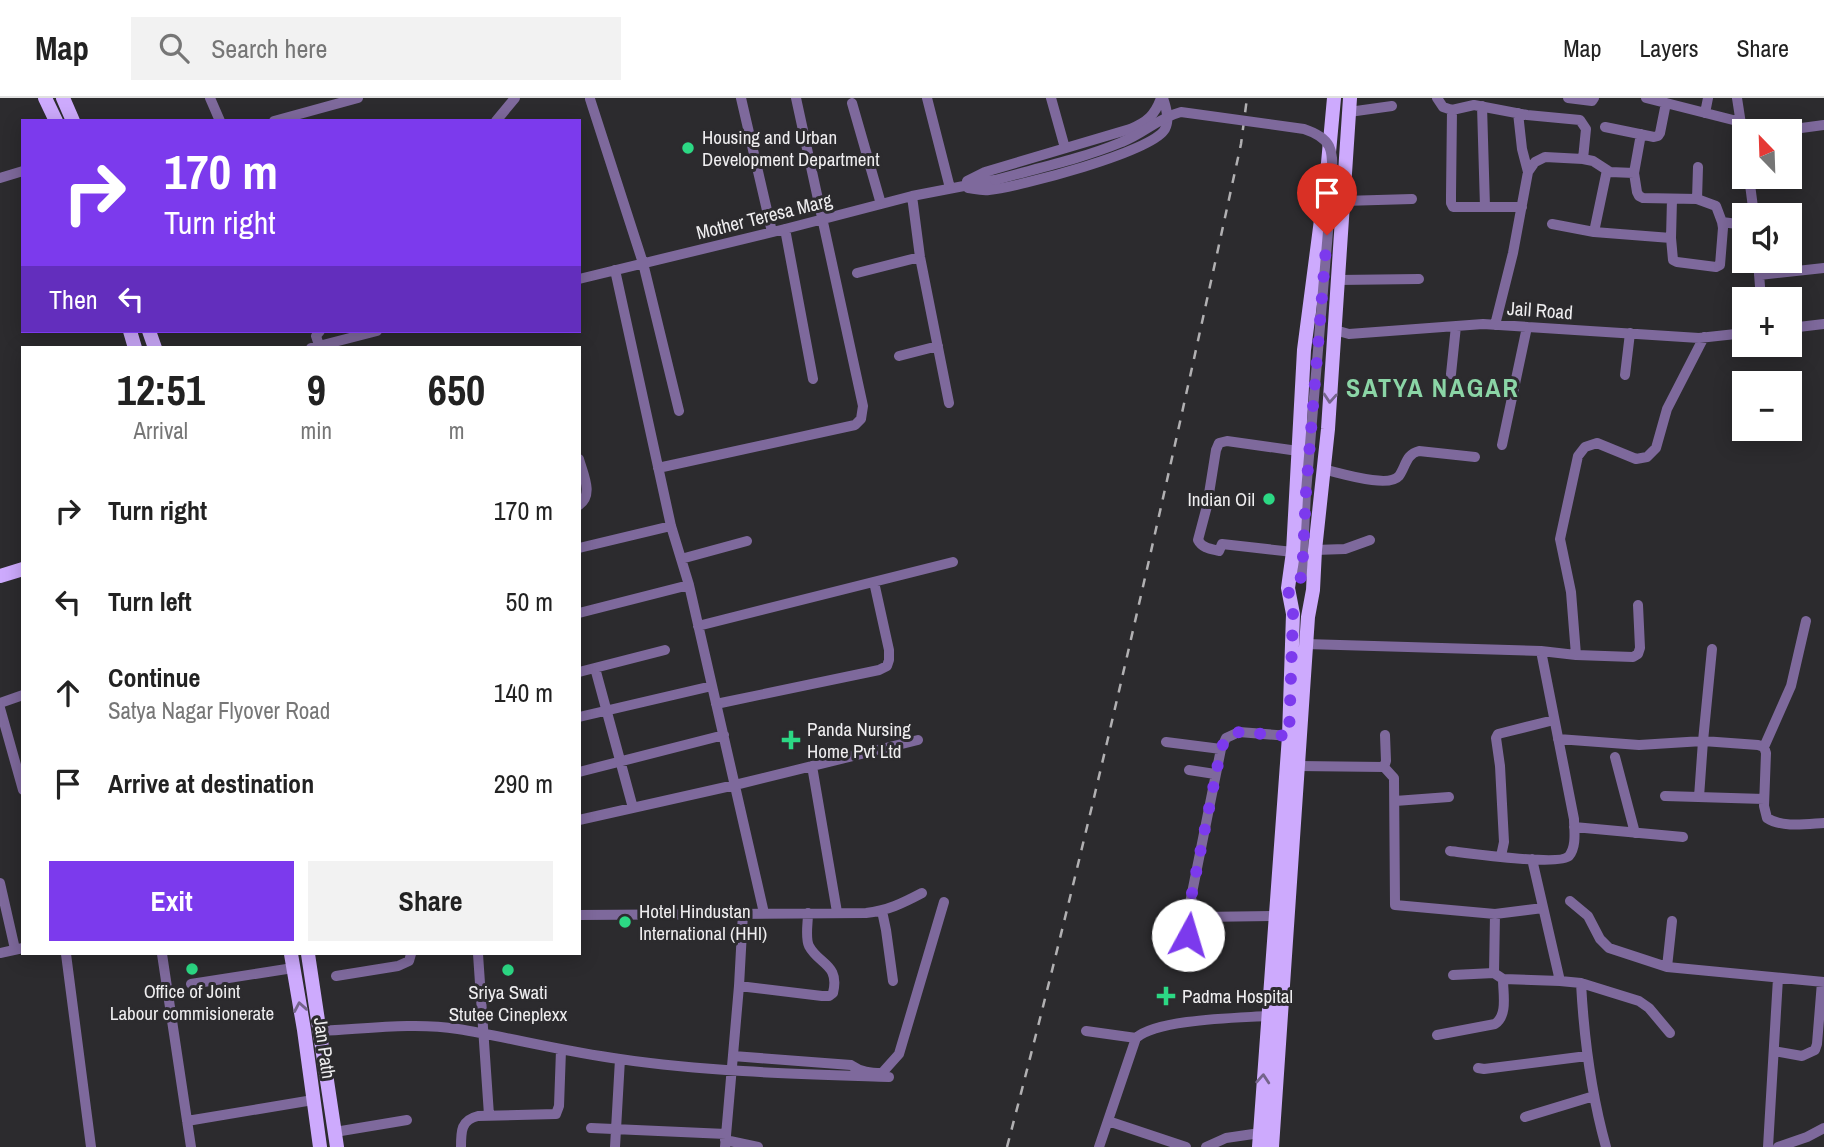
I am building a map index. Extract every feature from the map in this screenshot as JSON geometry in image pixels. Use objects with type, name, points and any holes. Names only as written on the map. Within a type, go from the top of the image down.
[{"type":"main road","points":[[45,98],[55,119]]},
{"type":"main road","points":[[63,98],[72,119]]},
{"type":"main road","points":[[1259,1140],[1289,736],[1293,614],[1289,588],[1306,327],[1327,174],[1334,98]]},
{"type":"main road","points":[[1289,588],[1293,598],[1299,602],[1306,601],[1315,550],[1328,429],[1349,105]]},
{"type":"main road","points":[[1319,231],[1341,233]]},
{"type":"main road","points":[[0,576],[21,570]]},
{"type":"main road","points":[[1289,588],[1295,579],[1309,587]]},
{"type":"main road","points":[[0,585],[21,580]]},
{"type":"main road","points":[[1272,1147],[1309,587]]},
{"type":"main road","name":"Jan Path","points":[[308,955],[337,1147]]},
{"type":"main road","name":"Jan Path","points":[[292,961],[320,1147]]},
{"type":"street","points":[[210,98],[219,119]]},
{"type":"street","points":[[281,119],[358,98]]},
{"type":"street","points":[[497,119],[515,98]]},
{"type":"street","points":[[741,98],[772,232]]},
{"type":"street","points":[[658,468],[855,425],[864,413],[796,98]]},
{"type":"street","points":[[927,98],[954,187]]},
{"type":"street","points":[[1051,98],[1066,148]]},
{"type":"street","name":"Mother Teresa Marg","points":[[954,187],[987,191],[1124,153],[1161,135],[1167,128],[1168,121],[1162,98]]},
{"type":"street","name":"Mother Teresa Marg","points":[[954,187],[985,172],[1119,133],[1144,123],[1152,117],[1162,98]]},
{"type":"street","points":[[1437,98],[1443,107],[1452,110],[1477,103],[1518,113],[1580,120],[1586,129],[1583,159]]},
{"type":"street","points":[[1568,98],[1587,101],[1594,98]]},
{"type":"street","points":[[1646,98],[1732,120]]},
{"type":"street","points":[[1705,113],[1708,98]]},
{"type":"street","points":[[1737,98],[1740,119]]},
{"type":"street","points":[[590,99],[643,263],[679,411]]},
{"type":"street","points":[[852,103],[881,204]]},
{"type":"street","points":[[1477,103],[1485,207]]},
{"type":"street","points":[[1605,127],[1658,136],[1666,103]]},
{"type":"street","points":[[1349,105],[1392,106]]},
{"type":"street","points":[[1452,110],[1453,207],[1522,207]]},
{"type":"street","name":"Mother Teresa Marg","points":[[581,279],[912,196],[995,180],[1102,151],[1128,140],[1162,119],[1181,112],[1317,133],[1328,142],[1332,152],[1332,184],[1306,492],[1309,587]]},
{"type":"street","points":[[1518,113],[1521,149],[1528,172]]},
{"type":"street","points":[[1802,128],[1824,125]]},
{"type":"street","points":[[1641,134],[1634,173],[1639,196],[1697,199],[1716,206],[1722,222],[1720,265],[1716,267],[1673,260],[1672,198]]},
{"type":"street","points":[[1495,325],[1513,253],[1528,172],[1535,162],[1545,157],[1583,159],[1607,170],[1634,173]]},
{"type":"street","points":[[1697,199],[1698,167]]},
{"type":"street","points":[[1594,232],[1607,170]]},
{"type":"street","points":[[0,178],[21,172]]},
{"type":"street","points":[[912,196],[920,257],[949,403]]},
{"type":"street","points":[[1343,201],[1412,199]]},
{"type":"street","points":[[1722,222],[1732,223]]},
{"type":"street","points":[[1552,224],[1594,232],[1671,238]]},
{"type":"street","points":[[785,229],[813,379]]},
{"type":"street","points":[[857,273],[920,257]]},
{"type":"street","points":[[1760,287],[1759,275],[1824,268]]},
{"type":"street","points":[[615,271],[671,526],[689,585],[764,913]]},
{"type":"street","points":[[1338,280],[1419,279]]},
{"type":"street","points":[[1802,327],[1824,324]]},
{"type":"street","name":"Jail Road","points":[[1335,330],[1349,334],[1495,325],[1704,337],[1732,334]]},
{"type":"street","points":[[1451,374],[1456,326]]},
{"type":"street","points":[[1502,445],[1527,327]]},
{"type":"street","points":[[317,340],[364,333]]},
{"type":"street","points":[[1625,374],[1630,333]]},
{"type":"street","points":[[1576,655],[1571,592],[1560,539],[1578,456],[1585,447],[1597,443],[1636,459],[1647,457],[1656,448],[1667,409],[1704,337]]},
{"type":"street","points":[[899,356],[938,346]]},
{"type":"street","points":[[1293,552],[1222,544],[1219,551],[1204,547],[1198,540],[1219,443],[1227,441],[1298,451]]},
{"type":"street","points":[[1322,469],[1387,481],[1395,480],[1400,475],[1409,456],[1414,452],[1475,457]]},
{"type":"street","points":[[581,468],[587,493],[586,500],[581,504]]},
{"type":"street","points":[[581,548],[671,526]]},
{"type":"street","points":[[1315,550],[1345,549],[1370,540]]},
{"type":"street","points":[[681,559],[747,541]]},
{"type":"street","points":[[698,626],[953,562]]},
{"type":"street","points":[[716,704],[879,670],[887,666],[888,650],[874,582]]},
{"type":"street","points":[[581,612],[689,585]]},
{"type":"street","points":[[1306,644],[1541,651],[1633,657],[1640,648],[1639,605]]},
{"type":"street","points":[[1806,621],[1791,686],[1764,747],[1765,812],[1767,818],[1773,822],[1824,823]]},
{"type":"street","points":[[1699,797],[1712,649]]},
{"type":"street","points":[[581,672],[665,650]]},
{"type":"street","points":[[1450,851],[1560,860],[1569,856],[1574,846],[1574,819],[1541,651]]},
{"type":"street","points":[[595,668],[633,808]]},
{"type":"street","points":[[581,717],[712,686]]},
{"type":"street","points":[[21,696],[0,705],[21,783]]},
{"type":"street","points":[[1501,856],[1504,842],[1496,738],[1499,734],[1554,720]]},
{"type":"street","points":[[1276,916],[1200,917],[1191,898],[1221,749],[1226,738],[1239,732],[1289,736]]},
{"type":"street","points":[[581,772],[724,735]]},
{"type":"street","points":[[1384,767],[1385,735]]},
{"type":"street","points":[[1558,739],[1639,745],[1703,741],[1764,747]]},
{"type":"street","points":[[581,820],[918,740]]},
{"type":"street","points":[[1166,742],[1221,749]]},
{"type":"street","points":[[1615,757],[1634,833]]},
{"type":"street","points":[[812,766],[837,912]]},
{"type":"street","points":[[1298,766],[1384,767],[1394,778],[1395,905],[1494,914],[1543,908]]},
{"type":"street","points":[[1189,770],[1216,774]]},
{"type":"street","points":[[1665,796],[1764,799]]},
{"type":"street","points":[[1395,801],[1449,797]]},
{"type":"street","points":[[1574,827],[1683,837]]},
{"type":"street","points":[[1532,859],[1560,981]]},
{"type":"street","points":[[0,883],[19,949],[0,953]]},
{"type":"street","points":[[581,915],[882,911],[922,893]]},
{"type":"street","points":[[1570,901],[1588,916],[1600,939],[1609,948],[1667,967],[1823,982],[1815,1050],[1802,1056],[1774,1051]]},
{"type":"street","points":[[733,1056],[851,1065],[858,1070],[882,1073],[899,1054],[944,902]]},
{"type":"street","points":[[1183,962],[1194,909]]},
{"type":"street","points":[[882,911],[892,981]]},
{"type":"street","points":[[725,1140],[743,913]]},
{"type":"street","points":[[739,986],[821,996],[830,996],[833,993],[835,989],[830,968],[808,943],[808,913]]},
{"type":"street","points":[[1437,1035],[1495,1024],[1501,1020],[1503,1014],[1494,914]]},
{"type":"street","points":[[1667,967],[1672,921]]},
{"type":"street","points":[[66,955],[91,1147]]},
{"type":"street","points":[[162,955],[191,1147]]},
{"type":"street","points":[[336,976],[398,965],[409,961],[411,955]]},
{"type":"street","points":[[478,955],[489,1115]]},
{"type":"street","points":[[191,984],[292,961]]},
{"type":"street","points":[[1453,975],[1581,983],[1639,1001],[1649,1008],[1670,1033]]},
{"type":"street","points":[[1768,1147],[1778,978]]},
{"type":"street","points":[[1581,983],[1587,1056],[1597,1115],[1606,1147]]},
{"type":"street","points":[[1099,1147],[1136,1038],[1141,1034],[1162,1027],[1203,1021],[1267,1016]]},
{"type":"street","points":[[321,1031],[412,1027],[457,1029],[620,1059],[730,1071],[889,1077]]},
{"type":"street","points":[[1086,1031],[1136,1038]]},
{"type":"street","points":[[461,1147],[461,1127],[469,1118],[556,1114],[559,1106],[561,1050]]},
{"type":"street","points":[[1478,1068],[1587,1056]]},
{"type":"street","points":[[615,1147],[620,1059]]},
{"type":"street","points":[[1525,1118],[1594,1096]]},
{"type":"street","points":[[187,1121],[313,1100]]},
{"type":"street","points":[[335,1132],[407,1120]]},
{"type":"street","points":[[1108,1121],[1186,1147]]},
{"type":"street","points":[[591,1128],[725,1140],[758,1147]]},
{"type":"street","points":[[1778,1147],[1807,1142],[1824,1128]]},
{"type":"street","points":[[1206,1147],[1226,1138],[1259,1140]]},
{"type":"railway","points":[[1007,1147],[1129,647],[1241,144],[1247,98]]},
{"type":"place","name":"Housing and Urban Development Department","points":[[688,148]]},
{"type":"place","name":"Indian Oil","points":[[1269,499]]},
{"type":"place","name":"Panda Nursing Home Pvt Ltd","points":[[791,740]]},
{"type":"place","name":"Hotel Hindustan International (HHI)","points":[[625,922]]},
{"type":"place","name":"Office of Joint Labour commisionerate","points":[[192,969]]},
{"type":"place","name":"Sriya Swati Stutee Cineplexx","points":[[508,970]]},
{"type":"place","name":"Padma Hospital","points":[[1166,996]]},
{"type":"district","name":"SATYA NAGAR","points":[[1433,387]]},
{"type":"route","points":[[1188,935],[1194,909],[1191,898],[1221,749],[1226,738],[1239,732],[1289,736],[1293,614],[1288,589],[1295,579],[1302,577],[1306,492],[1327,235]]}]
